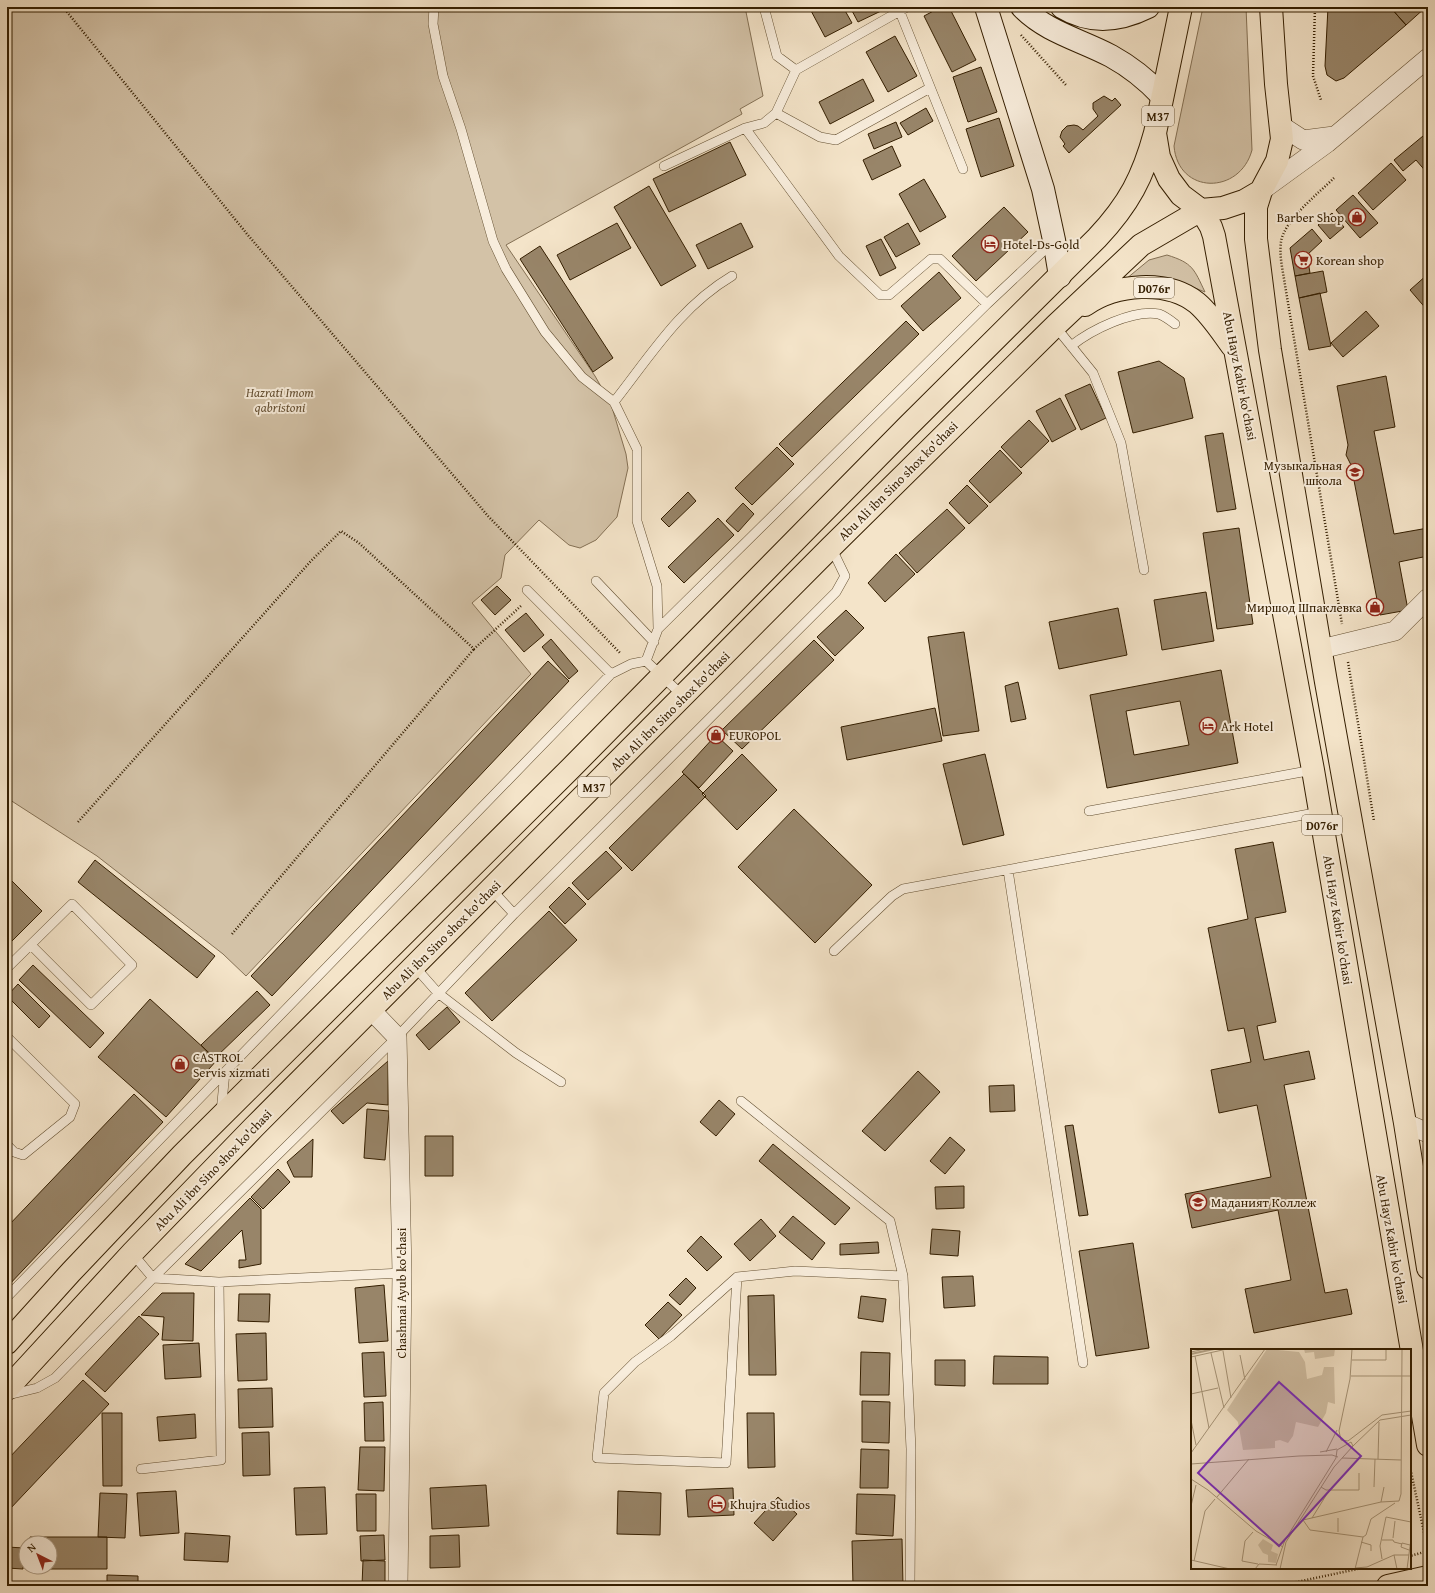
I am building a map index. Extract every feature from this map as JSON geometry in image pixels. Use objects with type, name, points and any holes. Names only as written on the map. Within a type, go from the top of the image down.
[{"type":"main road","points":[[986,7],[1043,189],[1060,276]]},
{"type":"main road","points":[[1022,7],[1039,21],[1058,32],[1126,65],[1141,75],[1162,96]]},
{"type":"main road","points":[[1062,7],[1087,18],[1099,20],[1130,15],[1148,7]]},
{"type":"main road","name":"M37","points":[[7,1343],[71,1272],[182,1156],[654,668],[907,427],[1106,229],[1130,198],[1143,172],[1155,133],[1181,7]]},
{"type":"main road","points":[[1261,191],[1274,168],[1280,153],[1282,139],[1272,7]]},
{"type":"main road","name":"M37","points":[[1155,133],[1160,157],[1168,179],[1181,195],[1201,210],[1223,208],[1244,201],[1261,191]]},
{"type":"main road","name":"D076r","points":[[1261,191],[1256,207],[1256,240],[1270,350],[1321,649],[1405,1123],[1428,1268]]},
{"type":"main road","name":"Abu Ali ibn Sino shox ko'chasi","points":[[7,1389],[132,1253],[832,547],[1055,326],[1141,245],[1201,210]]},
{"type":"main road","name":"Abu Hayz Kabir ko'chasi","points":[[1201,210],[1211,227],[1214,236],[1313,770],[1428,1444]]},
{"type":"main road","name":"D076r","points":[[1055,326],[1088,303],[1110,293],[1132,288],[1158,288],[1180,293],[1196,302],[1214,321],[1236,352]]},
{"type":"main road","points":[[1388,1586],[1428,1577]]},
{"type":"street","points":[[1261,191],[1334,136],[1428,58]]},
{"type":"street","points":[[1280,125],[1303,140],[1334,136]]},
{"type":"street","points":[[1321,649],[1395,631],[1427,604]]},
{"type":"street","points":[[372,1010],[397,1036]]},
{"type":"street","name":"Chashmai Ayub ko'chasi","points":[[397,1036],[402,1273],[398,1586]]},
{"type":"street","points":[[1405,1123],[1428,1133]]},
{"type":"lane","points":[[434,7],[433,24],[443,76],[461,129],[493,241],[506,269],[545,332],[582,377],[614,402],[637,449],[637,521],[657,586],[658,629],[654,642],[654,668]]},
{"type":"lane","points":[[764,7],[777,56],[796,70]]},
{"type":"lane","points":[[664,166],[745,128],[764,123],[776,113],[796,70],[902,8],[930,88],[963,169]]},
{"type":"lane","points":[[776,113],[820,137],[836,140],[930,88]]},
{"type":"lane","points":[[745,128],[840,256],[880,296],[889,295],[931,259],[940,259],[987,304]]},
{"type":"lane","points":[[658,629],[987,304],[1054,240]]},
{"type":"lane","points":[[614,402],[674,323],[710,289],[732,276]]},
{"type":"lane","points":[[1071,346],[1083,336],[1135,315],[1148,313],[1161,315],[1175,324]]},
{"type":"lane","points":[[1055,326],[1093,373],[1121,443],[1144,570]]},
{"type":"lane","points":[[7,1396],[37,1388],[55,1378],[153,1278],[397,1036],[514,914],[836,592],[845,576],[832,547]]},
{"type":"lane","points":[[596,581],[654,642]]},
{"type":"lane","points":[[529,593],[611,674]]},
{"type":"lane","points":[[7,1297],[611,674],[631,664],[654,668],[684,697]]},
{"type":"lane","points":[[1089,811],[1313,770]]},
{"type":"lane","points":[[834,951],[892,896],[903,889],[1320,812]]},
{"type":"lane","points":[[1008,870],[1083,1362]]},
{"type":"lane","points":[[492,890],[514,914]]},
{"type":"lane","points":[[7,968],[72,904],[132,965],[91,1005],[31,945]]},
{"type":"lane","points":[[415,967],[438,993],[516,1054],[561,1082]]},
{"type":"lane","points":[[7,1037],[74,1104],[70,1117],[23,1155],[14,1152],[7,1145]]},
{"type":"lane","points":[[220,1118],[225,1072]]},
{"type":"lane","points":[[741,1102],[890,1221],[903,1276],[911,1449],[910,1586]]},
{"type":"lane","points":[[132,1253],[153,1278],[219,1282],[402,1273]]},
{"type":"lane","points":[[737,1277],[726,1463],[597,1458],[604,1392],[635,1362],[671,1336],[737,1277],[795,1271],[903,1276]]},
{"type":"lane","points":[[140,1469],[221,1460],[219,1282]]},
{"type":"path","points":[[62,7],[247,234],[488,516],[631,664]]},
{"type":"path","points":[[1315,7],[1313,76],[1321,100]]},
{"type":"path","points":[[1019,33],[1066,85]]},
{"type":"path","points":[[78,822],[310,562],[341,531],[359,543],[474,648]]},
{"type":"path","points":[[232,934],[474,648],[529,593]]},
{"type":"path","points":[[1411,1472],[1428,1551],[1411,1556]]},
{"type":"path","points":[[1278,1586],[1357,1569]]},
{"type":"green space","name":"Hazrati Imom qabristoni","points":[[7,7],[745,7],[763,96],[740,109],[742,114],[506,245],[595,376],[611,404],[626,454],[628,468],[617,517],[596,540],[580,548],[569,545],[539,520],[505,555],[501,578],[472,603],[531,674],[246,976],[223,954],[97,856],[7,798]]},
{"type":"green space","points":[[1203,7],[1246,7],[1252,150],[1245,165],[1235,175],[1223,181],[1210,183],[1197,181],[1186,174],[1178,162],[1174,146]]},
{"type":"green space","points":[[1167,255],[1188,264],[1195,272],[1205,292],[1175,281],[1158,277],[1126,279],[1149,260]]},
{"type":"building","points":[[809,7],[843,7],[852,23],[825,37]]},
{"type":"building","points":[[850,7],[879,7],[881,11],[858,22]]},
{"type":"building","points":[[941,7],[949,7],[976,60],[952,72],[924,16]]},
{"type":"building","points":[[1328,7],[1390,7],[1406,25],[1344,78],[1336,81],[1327,75],[1325,66]]},
{"type":"building","points":[[1390,7],[1426,7],[1406,25]]},
{"type":"building","points":[[895,36],[917,76],[888,92],[866,52]]},
{"type":"building","points":[[981,67],[997,112],[968,122],[953,77]]},
{"type":"building","points":[[863,79],[874,101],[830,124],[819,102]]},
{"type":"building","points":[[1104,96],[1112,101],[1115,98],[1121,105],[1069,153],[1063,146],[1065,144],[1060,137],[1062,131],[1067,126],[1074,125],[1083,130],[1098,116],[1093,109],[1093,103]]},
{"type":"building","points":[[926,108],[933,121],[908,135],[900,123]]},
{"type":"building","points":[[999,118],[1014,166],[981,177],[966,129]]},
{"type":"building","points":[[896,122],[902,137],[874,149],[868,134]]},
{"type":"building","points":[[1423,136],[1428,141],[1428,174],[1416,160],[1403,171],[1394,160]]},
{"type":"building","points":[[730,142],[746,175],[669,212],[653,179]]},
{"type":"building","points":[[892,146],[901,166],[872,180],[863,160]]},
{"type":"building","points":[[1391,163],[1406,180],[1373,210],[1358,193]]},
{"type":"building","points":[[924,179],[946,217],[920,232],[899,194]]},
{"type":"building","points":[[649,186],[696,266],[661,286],[614,207]]},
{"type":"building","name":"Barber Shop","points":[[1353,195],[1378,223],[1360,238],[1336,210]]},
{"type":"building","name":"Hotel-Ds-Gold","points":[[1004,207],[1028,232],[976,281],[952,256]]},
{"type":"building","points":[[1332,213],[1344,227],[1330,239],[1318,225]]},
{"type":"building","points":[[617,223],[631,248],[570,280],[557,255]]},
{"type":"building","points":[[741,223],[753,247],[708,269],[696,245]]},
{"type":"building","points":[[908,223],[920,244],[896,257],[884,237]]},
{"type":"building","points":[[1312,229],[1322,241],[1307,255],[1310,273],[1295,276],[1290,248]]},
{"type":"building","points":[[881,239],[896,268],[880,276],[866,246]]},
{"type":"building","points":[[540,246],[613,358],[593,372],[520,259]]},
{"type":"building","points":[[1323,271],[1327,292],[1299,298],[1295,276]]},
{"type":"building","points":[[939,272],[961,298],[923,331],[901,306]]},
{"type":"building","points":[[1428,274],[1428,311],[1410,290]]},
{"type":"building","points":[[1320,293],[1331,346],[1309,350],[1299,298]]},
{"type":"building","points":[[1366,311],[1379,326],[1343,357],[1331,343]]},
{"type":"building","points":[[906,321],[919,334],[792,457],[779,444]]},
{"type":"building","points":[[1159,361],[1184,378],[1193,418],[1133,433],[1118,372]]},
{"type":"building","points":[[1386,376],[1395,427],[1374,431],[1394,534],[1428,528],[1428,556],[1399,562],[1408,610],[1380,615],[1351,465],[1346,455],[1348,445],[1337,386]]},
{"type":"building","points":[[1090,384],[1106,418],[1081,430],[1065,395]]},
{"type":"building","points":[[1060,398],[1076,429],[1052,442],[1036,411]]},
{"type":"building","points":[[1029,420],[1049,441],[1021,468],[1001,447]]},
{"type":"building","points":[[1223,433],[1236,509],[1217,512],[1205,436]]},
{"type":"building","points":[[777,447],[794,464],[752,505],[735,488]]},
{"type":"building","points":[[1000,450],[1022,473],[990,503],[969,481]]},
{"type":"building","points":[[967,485],[988,506],[969,524],[949,503]]},
{"type":"building","points":[[688,492],[696,501],[669,527],[661,519]]},
{"type":"building","points":[[743,503],[754,514],[738,532],[726,521]]},
{"type":"building","points":[[947,509],[965,528],[917,573],[899,553]]},
{"type":"building","points":[[718,518],[734,535],[684,583],[668,567]]},
{"type":"building","points":[[1239,528],[1253,624],[1217,629],[1203,533]]},
{"type":"building","points":[[896,554],[915,574],[885,602],[868,583]]},
{"type":"building","points":[[497,586],[511,600],[495,615],[481,600]]},
{"type":"building","points":[[1206,592],[1214,641],[1162,650],[1154,600]]},
{"type":"building","points":[[1118,608],[1127,655],[1059,669],[1049,622]]},
{"type":"building","points":[[846,610],[864,628],[835,656],[817,637]]},
{"type":"building","points":[[526,613],[544,635],[524,652],[505,630]]},
{"type":"building","points":[[964,632],[979,731],[943,736],[928,637]]},
{"type":"building","points":[[551,639],[578,671],[569,679],[542,647]]},
{"type":"building","points":[[814,640],[834,660],[742,749],[722,730]]},
{"type":"building","points":[[548,661],[569,681],[272,996],[251,976]]},
{"type":"building","points":[[1221,670],[1238,763],[1107,788],[1090,695]],"holes":[[[1180,701],[1189,745],[1134,755],[1126,711]]]},
{"type":"building","points":[[1018,682],[1026,719],[1011,722],[1005,686]]},
{"type":"building","points":[[935,708],[942,741],[847,760],[841,727]]},
{"type":"building","points":[[716,735],[733,751],[699,788],[682,772]]},
{"type":"building","points":[[742,754],[777,790],[737,830],[702,794]]},
{"type":"building","points":[[985,754],[1004,835],[963,845],[943,764]]},
{"type":"building","points":[[684,774],[706,796],[632,871],[609,848]]},
{"type":"building","points":[[794,809],[872,885],[815,943],[738,867]]},
{"type":"building","points":[[1273,842],[1286,912],[1255,918],[1276,1022],[1257,1026],[1264,1060],[1309,1051],[1315,1079],[1284,1085],[1325,1293],[1347,1289],[1352,1314],[1254,1333],[1245,1289],[1291,1280],[1278,1210],[1192,1228],[1185,1194],[1271,1177],[1257,1105],[1219,1113],[1211,1070],[1251,1062],[1244,1028],[1228,1031],[1208,928],[1248,919],[1235,849]]},
{"type":"building","points":[[606,851],[622,868],[588,900],[572,883]]},
{"type":"building","points":[[95,860],[215,956],[197,978],[78,882]]},
{"type":"building","points":[[7,876],[42,911],[7,946]]},
{"type":"building","points":[[569,887],[586,904],[565,924],[549,907]]},
{"type":"building","points":[[549,911],[577,940],[492,1021],[465,993]]},
{"type":"building","points":[[33,965],[104,1033],[90,1048],[19,980]]},
{"type":"building","points":[[18,984],[50,1016],[39,1028],[7,996]]},
{"type":"building","points":[[257,991],[270,1005],[214,1059],[201,1045]]},
{"type":"building","points":[[150,999],[217,1060],[166,1117],[98,1057]]},
{"type":"building","points":[[447,1007],[460,1022],[429,1050],[416,1035]]},
{"type":"building","points":[[388,1061],[388,1105],[367,1103],[343,1124],[331,1111]]},
{"type":"building","points":[[918,1071],[940,1092],[885,1151],[862,1131]]},
{"type":"building","points":[[1014,1085],[1015,1111],[990,1112],[989,1086]]},
{"type":"building","points":[[134,1094],[163,1122],[7,1287],[7,1227]]},
{"type":"building","points":[[719,1100],[735,1114],[716,1136],[700,1122]]},
{"type":"building","points":[[367,1109],[389,1111],[385,1160],[364,1158]]},
{"type":"building","points":[[1073,1125],[1088,1215],[1079,1216],[1065,1126]]},
{"type":"building","points":[[425,1136],[453,1136],[453,1176],[425,1176]]},
{"type":"building","points":[[950,1137],[965,1150],[945,1174],[930,1161]]},
{"type":"building","points":[[313,1139],[312,1177],[294,1177],[287,1162]]},
{"type":"building","points":[[773,1144],[850,1208],[835,1225],[759,1161]]},
{"type":"building","points":[[278,1169],[290,1182],[263,1209],[251,1197]]},
{"type":"building","points":[[964,1186],[964,1208],[936,1209],[935,1187]]},
{"type":"building","points":[[250,1198],[261,1209],[261,1264],[239,1268],[239,1260],[246,1260],[242,1230],[201,1271],[185,1264]]},
{"type":"building","points":[[793,1216],[825,1243],[812,1260],[779,1232]]},
{"type":"building","points":[[761,1219],[776,1236],[750,1261],[734,1244]]},
{"type":"building","points":[[932,1229],[960,1231],[958,1256],[930,1254]]},
{"type":"building","points":[[701,1236],[722,1257],[707,1271],[687,1251]]},
{"type":"building","points":[[878,1242],[879,1253],[840,1255],[840,1244]]},
{"type":"building","points":[[1133,1243],[1149,1348],[1096,1356],[1079,1251]]},
{"type":"building","points":[[973,1276],[975,1306],[944,1308],[942,1277]]},
{"type":"building","points":[[686,1278],[696,1288],[680,1305],[669,1295]]},
{"type":"building","points":[[384,1285],[388,1341],[359,1343],[355,1288]]},
{"type":"building","points":[[162,1293],[194,1293],[193,1341],[162,1340],[164,1317],[141,1315]]},
{"type":"building","points":[[239,1294],[270,1294],[269,1322],[238,1321]]},
{"type":"building","points":[[774,1295],[776,1375],[749,1375],[748,1296]]},
{"type":"building","points":[[861,1296],[886,1299],[883,1322],[858,1318]]},
{"type":"building","points":[[668,1302],[682,1315],[659,1339],[645,1325]]},
{"type":"building","points":[[139,1316],[159,1334],[105,1392],[85,1374]]},
{"type":"building","points":[[266,1333],[267,1380],[238,1381],[236,1334]]},
{"type":"building","points":[[199,1343],[201,1377],[165,1379],[163,1345]]},
{"type":"building","points":[[384,1352],[386,1396],[364,1397],[362,1353]]},
{"type":"building","points":[[861,1352],[890,1353],[889,1395],[860,1395]]},
{"type":"building","points":[[994,1356],[1048,1357],[1048,1384],[993,1384]]},
{"type":"building","points":[[935,1360],[965,1360],[965,1386],[935,1385]]},
{"type":"building","points":[[83,1380],[109,1404],[9,1510],[7,1508],[7,1460]]},
{"type":"building","points":[[272,1388],[273,1427],[239,1428],[238,1389]]},
{"type":"building","points":[[862,1401],[890,1402],[889,1443],[862,1442]]},
{"type":"building","points":[[383,1402],[384,1441],[365,1441],[364,1403]]},
{"type":"building","points":[[102,1413],[122,1413],[122,1486],[103,1486]]},
{"type":"building","points":[[747,1413],[774,1413],[775,1467],[748,1468]]},
{"type":"building","points":[[195,1414],[196,1438],[159,1441],[157,1417]]},
{"type":"building","points":[[269,1432],[270,1475],[243,1476],[242,1433]]},
{"type":"building","points":[[360,1447],[385,1447],[384,1491],[358,1490]]},
{"type":"building","points":[[861,1449],[889,1450],[888,1488],[860,1488]]},
{"type":"building","points":[[486,1485],[489,1526],[432,1529],[430,1488]]},
{"type":"building","points":[[325,1487],[327,1534],[296,1535],[294,1488]]},
{"type":"building","points":[[733,1488],[734,1515],[688,1517],[686,1490]]},
{"type":"building","points":[[176,1491],[179,1533],[140,1536],[137,1493]]},
{"type":"building","points":[[618,1491],[661,1493],[660,1535],[617,1534]]},
{"type":"building","points":[[100,1493],[127,1494],[125,1538],[98,1537]]},
{"type":"building","points":[[356,1494],[376,1494],[376,1531],[357,1531]]},
{"type":"building","points":[[857,1494],[895,1495],[893,1536],[856,1534]]},
{"type":"building","points":[[778,1497],[797,1514],[773,1541],[754,1523]]},
{"type":"building","points":[[185,1533],[230,1536],[228,1562],[184,1560]]},
{"type":"building","points":[[384,1535],[385,1560],[361,1561],[360,1536]]},
{"type":"building","points":[[459,1535],[460,1567],[430,1568],[430,1536]]},
{"type":"building","points":[[58,1537],[107,1537],[107,1569],[58,1569]]},
{"type":"building","points":[[902,1539],[903,1586],[853,1586],[852,1541]]},
{"type":"building","points":[[7,1547],[18,1548],[18,1569],[7,1568]]},
{"type":"building","points":[[363,1560],[385,1561],[385,1586],[362,1586]]},
{"type":"building","points":[[107,1575],[138,1576],[138,1586],[107,1586]]},
{"type":"building","points":[[435,1583],[498,1585],[498,1586],[435,1586]]},
{"type":"place","name":"Barber Shop","points":[[1357,217]]},
{"type":"place","name":"Hotel-Ds-Gold","points":[[990,244]]},
{"type":"place","name":"Korean shop","points":[[1303,260]]},
{"type":"place","name":"Музыкальная школа","points":[[1355,472]]},
{"type":"place","name":"Миршод Шпаклевка","points":[[1375,607]]},
{"type":"place","name":"Ark Hotel","points":[[1208,726]]},
{"type":"place","name":"EUROPOL","points":[[716,735]]},
{"type":"place","name":"CASTROL Servis xizmati","points":[[180,1064]]},
{"type":"place","name":"Маданият Коллеж","points":[[1198,1202]]},
{"type":"place","name":"Khujra Studios","points":[[717,1504]]}]
